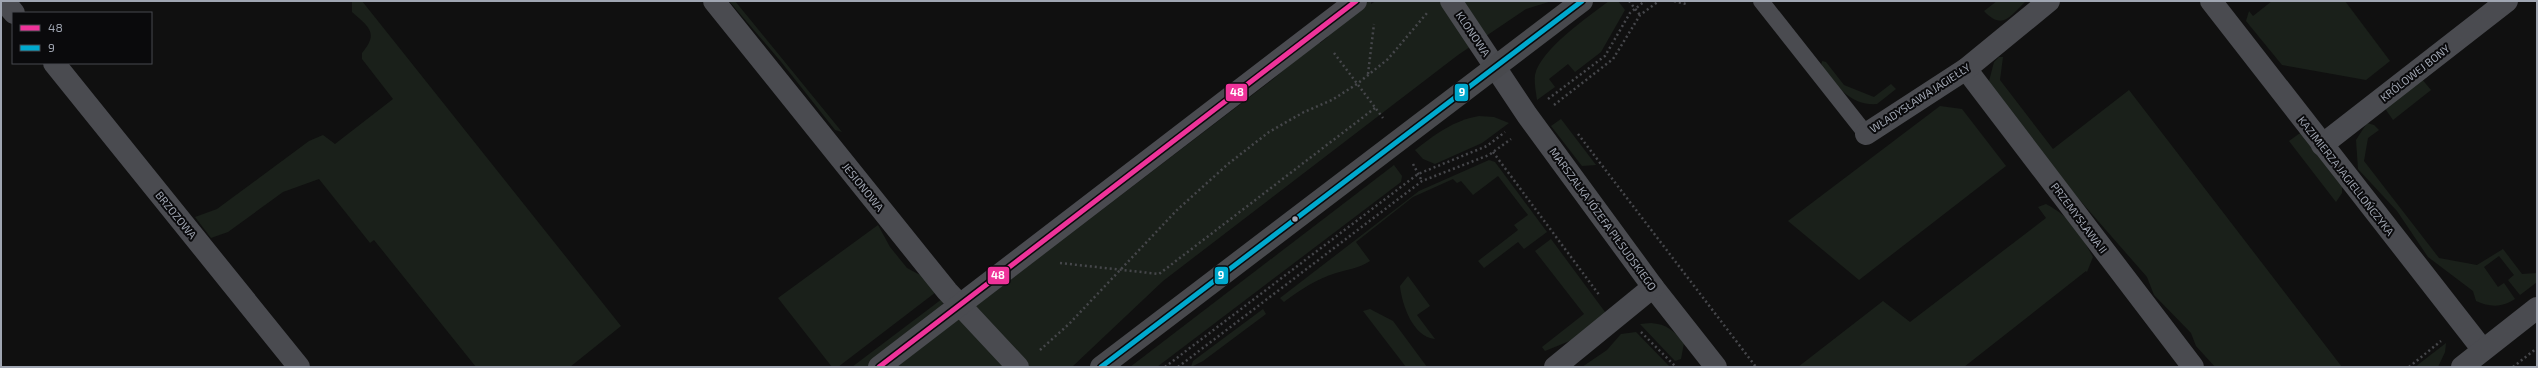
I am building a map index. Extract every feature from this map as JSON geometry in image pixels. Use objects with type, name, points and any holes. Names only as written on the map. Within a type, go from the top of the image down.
[{"type":"main road","points":[[1101,367],[1582,1]]},
{"type":"street","points":[[4,1],[13,12]]},
{"type":"street","name":"JESIONOWA","points":[[714,1],[960,305],[1018,367]]},
{"type":"street","points":[[879,367],[1356,1]]},
{"type":"street","name":"KLONOWA","points":[[1451,1],[1495,67]]},
{"type":"street","name":"WŁADYSŁAWA JAGIEŁŁY","points":[[1866,134],[1966,69],[2049,1]]},
{"type":"street","name":"KAZIMIERZA JAGIELLOŃCZYKA","points":[[2211,1],[2483,350]]},
{"type":"street","name":"KRÓLOWEJ BONY","points":[[2322,145],[2507,1]]},
{"type":"street","name":"BRZOZOWA","points":[[55,64],[298,367]]},
{"type":"street","name":"MARSZAŁKA JÓZEFA PIŁSUDSKIEGO","points":[[1495,67],[1530,118],[1653,287],[1716,367]]},
{"type":"street","name":"PRZEMYSŁAWA II","points":[[1966,69],[2193,367]]},
{"type":"street","points":[[1555,367],[1653,287]]},
{"type":"street","points":[[2462,367],[2537,308]]},
{"type":"lane","name":"WŁADYSŁAWA JAGIEŁŁY","points":[[1760,1],[1866,134]]},
{"type":"path","points":[[1629,1],[1640,15]]},
{"type":"path","points":[[1178,367],[1422,181],[1493,152],[1530,118],[1605,56],[1630,13],[1645,1]]},
{"type":"path","points":[[1165,367],[1418,174],[1487,146],[1530,118],[1555,104],[1613,59],[1640,15],[1659,1]]},
{"type":"path","points":[[1674,1],[1686,4]]},
{"type":"path","points":[[1038,352],[1070,324],[1177,210],[1228,164],[1269,132],[1304,112],[1332,100],[1357,84],[1388,59],[1419,20],[1430,10]]},
{"type":"path","points":[[1368,75],[1375,16]]},
{"type":"path","points":[[1317,32],[1399,140],[1422,181]]},
{"type":"path","points":[[1555,104],[1559,110]]},
{"type":"path","points":[[1025,255],[1031,260],[1158,274],[1375,108]]},
{"type":"path","points":[[1574,128],[1756,367]]},
{"type":"path","points":[[1493,152],[1627,330],[1636,327],[1676,367]]},
{"type":"path","points":[[2513,367],[2537,348]]},
{"type":"shaded area","points":[[352,1],[362,1],[621,326],[570,367],[476,367],[374,240],[370,243],[319,179],[283,192],[228,232],[211,238],[195,217],[217,209],[309,141],[323,135],[335,144],[393,99],[362,59],[362,53],[370,40],[371,35],[367,26],[352,12]]},
{"type":"shaded area","points":[[729,1],[735,1],[842,132],[835,130],[782,63]]},
{"type":"shaded area","points":[[1369,1],[1371,1],[1371,4],[1376,1],[1552,1],[1526,9],[1458,55],[1163,281],[1072,367],[896,367],[1272,80],[1318,41],[1320,43],[1328,37],[1326,35]]},
{"type":"shaded area","points":[[1609,1],[1618,1],[1625,10],[1601,52],[1575,72],[1568,64],[1549,79],[1555,87],[1537,100],[1535,75],[1539,65],[1546,55],[1566,34]]},
{"type":"shaded area","points":[[1997,1],[2026,1],[2011,16],[2001,21],[1996,20],[1984,11]]},
{"type":"shaded area","points":[[2272,1],[2345,1],[2390,61],[2366,80],[2282,65],[2246,21],[2249,11],[2253,16]]},
{"type":"shaded area","points":[[1999,57],[2003,57],[2000,80],[2053,149],[2129,90],[2342,367],[2215,367],[2196,346],[2191,333],[2154,295],[2147,277],[2077,197],[1988,85],[1994,62]]},
{"type":"shaded area","points":[[1822,61],[1826,62],[1844,85],[1874,97],[1891,84],[1896,89],[1877,104],[1859,102],[1844,93],[1838,87],[1821,66]]},
{"type":"shaded area","points":[[2421,78],[2431,90],[2393,120],[2384,107]]},
{"type":"shaded area","points":[[1940,106],[1962,109],[2006,166],[1859,280],[1788,221]]},
{"type":"shaded area","points":[[1479,116],[1494,117],[1509,123],[1482,143],[1435,164],[1423,159],[1415,150],[1437,134],[1453,125]]},
{"type":"shaded area","points":[[1561,119],[1596,165],[1582,166],[1551,126]]},
{"type":"shaded area","points":[[2367,123],[2374,125],[2379,130],[2368,138],[2364,161],[2439,258],[2477,265],[2503,249],[2522,274],[2537,273],[2537,282],[2520,295],[2508,280],[2514,275],[2499,256],[2484,267],[2498,287],[2504,283],[2515,299],[2505,304],[2496,306],[2486,304],[2476,301],[2473,291],[2428,257],[2397,211],[2358,169],[2356,140]]},
{"type":"shaded area","points":[[2303,131],[2342,183],[2342,193],[2336,202],[2289,141]]},
{"type":"shaded area","points":[[1489,160],[1495,162],[1547,232],[1524,249],[1518,242],[1484,268],[1478,261],[1518,230],[1514,225],[1528,215],[1498,176],[1473,195],[1461,181],[1457,183],[1453,179],[1413,197],[1356,242],[1370,261],[1357,267],[1322,278],[1302,289],[1284,302],[1280,298],[1419,191]]},
{"type":"shaded area","points":[[1394,165],[1402,176],[1401,182],[1157,367],[1130,367]]},
{"type":"shaded area","points":[[2046,204],[2069,220],[2083,240],[2093,257],[2087,272],[2086,271],[1964,367],[1798,367],[1883,301],[1910,322],[2046,218],[2038,207]]},
{"type":"shaded area","points":[[878,225],[890,247],[907,268],[920,275],[936,292],[838,367],[832,367],[778,298]]},
{"type":"shaded area","points":[[1551,239],[1608,316],[1572,340],[1545,351],[1542,347],[1584,314],[1535,251]]},
{"type":"shaded area","points":[[1408,276],[1430,306],[1417,315],[1435,339],[1427,337],[1421,333],[1410,319],[1406,311],[1400,286]]},
{"type":"shaded area","points":[[942,299],[944,302],[939,309],[869,367],[852,367]]},
{"type":"shaded area","points":[[1263,309],[1266,314],[1203,361],[1191,367],[1193,361]]},
{"type":"shaded area","points":[[1370,309],[1393,321],[1427,367],[1406,367],[1363,311]]},
{"type":"shaded area","points":[[1651,323],[1666,327],[1681,339],[1684,343],[1681,359],[1675,361],[1640,324]]},
{"type":"shaded area","points":[[1636,332],[1670,367],[1582,367],[1607,350],[1621,334]]},
{"type":"shaded area","points":[[2446,343],[2445,352],[2438,367],[2415,367]]},
{"type":"transit line","name":"48","points":[[879,367],[1356,1]]},
{"type":"transit line","name":"9","points":[[1101,367],[1582,1]]}]
